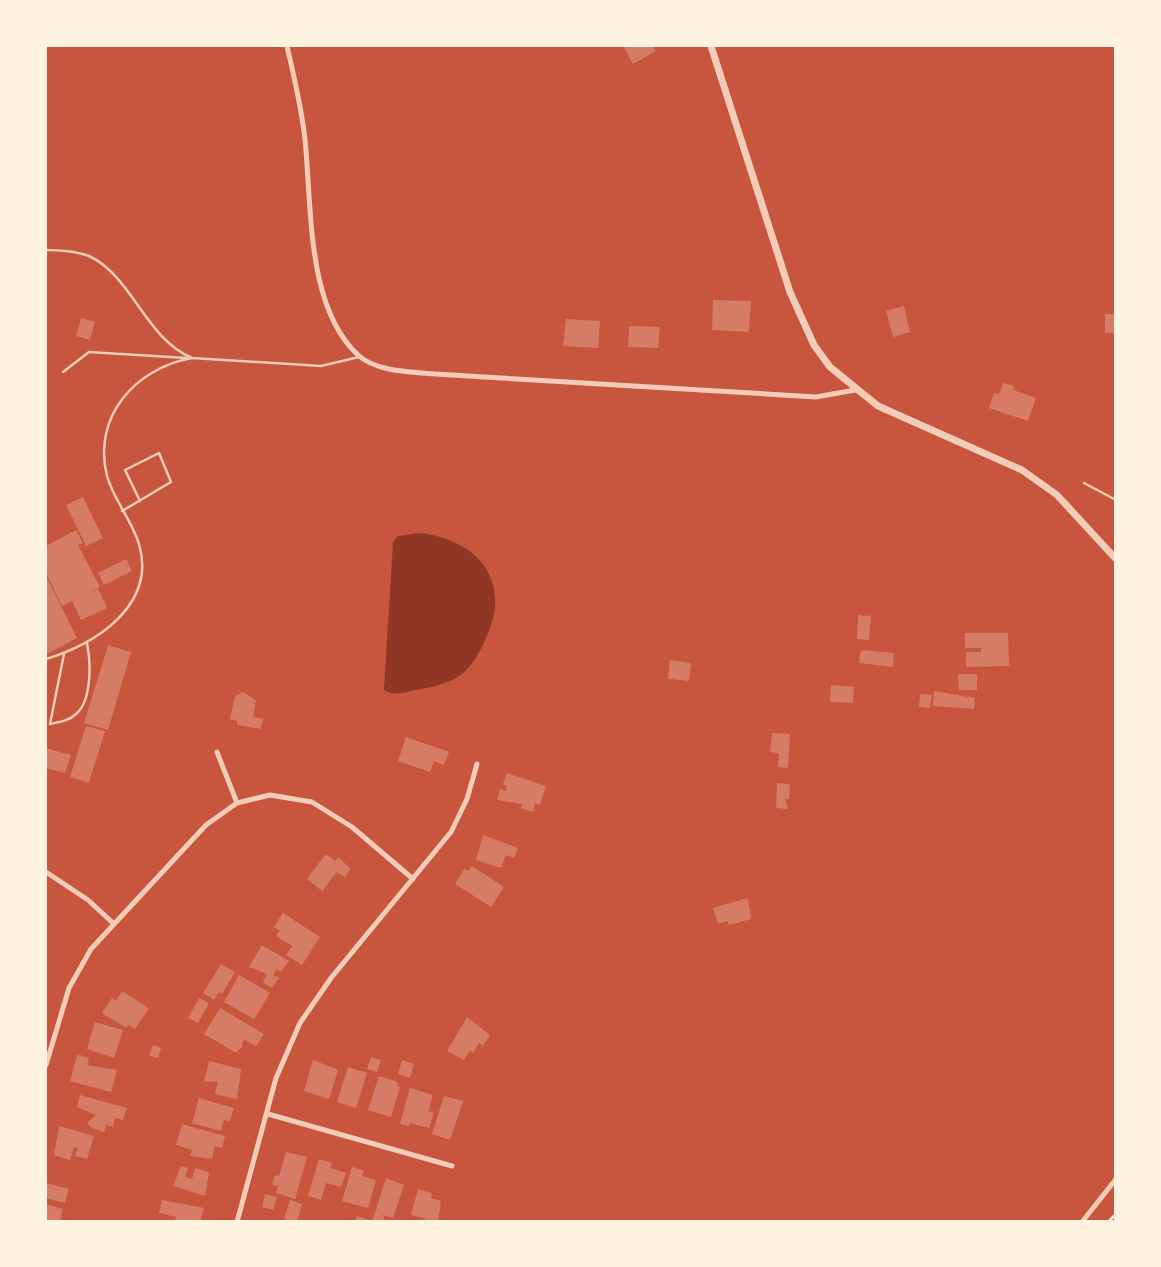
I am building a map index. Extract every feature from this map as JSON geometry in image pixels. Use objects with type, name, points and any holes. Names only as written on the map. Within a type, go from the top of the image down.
[{"type":"street","points":[[287,46],[302,119],[314,245],[322,286],[330,316],[359,357],[382,366],[435,374],[816,397],[855,390]]},
{"type":"street","points":[[711,46],[801,320],[830,367],[855,390],[903,419],[981,449],[1022,470],[1057,495],[1115,559]]},
{"type":"street","points":[[217,752],[237,803]]},
{"type":"street","points":[[237,1222],[283,1060],[300,1023],[331,978],[451,832],[463,807],[477,764]]},
{"type":"street","points":[[46,1062],[69,988],[91,949],[206,825],[237,803],[270,795],[312,802],[352,827],[413,879]]},
{"type":"street","points":[[46,872],[68,884],[113,923]]},
{"type":"street","points":[[268,1114],[452,1166]]},
{"type":"street","points":[[1082,1222],[1115,1179]]},
{"type":"lane","points":[[46,250],[88,256],[103,266],[164,339],[192,358]]},
{"type":"lane","points":[[63,372],[89,352],[321,366],[359,357]]},
{"type":"lane","points":[[46,659],[64,654],[101,636],[122,614],[138,585],[142,556],[138,540],[122,511],[107,473],[106,437],[113,412],[135,382],[170,362],[192,358]]},
{"type":"lane","points":[[122,511],[140,501],[171,482],[159,453],[125,470],[140,501]]},
{"type":"lane","points":[[1084,482],[1115,500]]},
{"type":"lane","points":[[64,654],[48,724],[68,720],[79,712],[91,675],[87,643]]},
{"type":"path","points":[[1108,1222],[1115,1214]]},
{"type":"shaded area","points":[[419,533],[457,544],[472,553],[484,565],[495,597],[494,615],[481,648],[471,665],[461,674],[436,686],[392,693],[384,690],[393,542],[398,536]]},
{"type":"building","points":[[653,46],[656,51],[633,64],[624,48]]},
{"type":"building","points":[[713,300],[751,301],[749,332],[712,330]]},
{"type":"building","points":[[904,306],[910,332],[893,337],[886,311]]},
{"type":"building","points":[[1105,314],[1116,314],[1116,333],[1105,333]]},
{"type":"building","points":[[81,318],[95,322],[90,340],[76,336]]},
{"type":"building","points":[[566,319],[600,321],[598,348],[563,346]]},
{"type":"building","points":[[629,326],[660,327],[658,348],[628,347]]},
{"type":"building","points":[[1003,383],[1014,386],[1013,390],[1036,398],[1028,421],[989,408],[994,393],[999,394]]},
{"type":"building","points":[[83,497],[103,538],[86,546],[66,505]]},
{"type":"building","points":[[76,530],[83,543],[78,545],[100,587],[88,593],[98,589],[107,608],[81,620],[72,601],[62,606],[46,573],[46,546]]},
{"type":"building","points":[[126,559],[132,571],[104,585],[98,573]]},
{"type":"building","points":[[46,576],[77,638],[47,654],[46,652]]},
{"type":"building","points":[[858,615],[871,616],[869,640],[857,639]]},
{"type":"building","points":[[965,633],[1008,633],[1009,666],[966,667],[966,652],[981,652],[981,648],[965,648]]},
{"type":"building","points":[[108,645],[131,652],[108,730],[84,723]]},
{"type":"building","points":[[861,650],[894,653],[893,667],[859,663]]},
{"type":"building","points":[[670,660],[691,663],[689,681],[668,679]]},
{"type":"building","points":[[958,674],[977,674],[977,690],[959,690]]},
{"type":"building","points":[[831,685],[854,687],[853,703],[830,702]]},
{"type":"building","points":[[934,691],[975,698],[974,709],[933,706]]},
{"type":"building","points":[[243,692],[256,700],[253,717],[263,719],[261,729],[237,725],[237,721],[230,719],[235,696]]},
{"type":"building","points":[[920,694],[932,695],[930,708],[919,707]]},
{"type":"building","points":[[86,726],[105,731],[89,783],[70,777]]},
{"type":"building","points":[[772,733],[790,734],[788,768],[778,767],[779,753],[770,752]]},
{"type":"building","points":[[406,737],[449,752],[444,765],[434,761],[430,772],[398,761]]},
{"type":"building","points":[[46,748],[71,755],[65,773],[46,768]]},
{"type":"building","points":[[507,773],[546,786],[540,805],[535,803],[533,812],[521,808],[523,804],[497,800],[500,789],[506,791],[507,786],[503,784]]},
{"type":"building","points":[[777,783],[790,784],[789,799],[785,799],[788,809],[776,808]]},
{"type":"building","points":[[483,835],[518,848],[514,858],[506,855],[501,868],[476,860]]},
{"type":"building","points":[[326,854],[335,861],[338,857],[351,869],[345,877],[337,872],[322,891],[307,879]]},
{"type":"building","points":[[472,866],[504,887],[491,907],[455,884],[464,869],[468,871]]},
{"type":"building","points":[[748,898],[751,919],[729,925],[727,921],[718,924],[713,908]]},
{"type":"building","points":[[283,913],[320,937],[302,965],[286,955],[292,946],[276,936],[280,931],[274,927]]},
{"type":"building","points":[[262,945],[289,961],[281,972],[277,969],[273,975],[279,978],[272,988],[263,982],[267,974],[249,967]]},
{"type":"building","points":[[221,964],[235,972],[222,994],[219,992],[214,1000],[203,993]]},
{"type":"building","points":[[239,975],[270,993],[254,1019],[224,1002]]},
{"type":"building","points":[[122,991],[149,1008],[135,1029],[128,1025],[126,1028],[102,1013],[112,998],[116,1001]]},
{"type":"building","points":[[199,998],[209,1003],[198,1023],[188,1018]]},
{"type":"building","points":[[220,1008],[264,1034],[256,1046],[243,1039],[242,1047],[236,1053],[204,1034]]},
{"type":"building","points":[[467,1017],[490,1035],[483,1046],[479,1043],[473,1053],[470,1050],[464,1060],[447,1051]]},
{"type":"building","points":[[95,1022],[123,1030],[114,1058],[87,1049]]},
{"type":"building","points":[[153,1045],[161,1048],[158,1058],[149,1056]]},
{"type":"building","points":[[77,1055],[89,1058],[87,1065],[117,1070],[111,1092],[70,1081]]},
{"type":"building","points":[[371,1057],[381,1060],[377,1072],[367,1069]]},
{"type":"building","points":[[313,1060],[338,1070],[329,1099],[304,1091]]},
{"type":"building","points":[[402,1060],[414,1064],[410,1078],[398,1074]]},
{"type":"building","points":[[209,1061],[241,1069],[237,1099],[215,1094],[218,1081],[204,1082]]},
{"type":"building","points":[[348,1067],[367,1073],[356,1108],[337,1102]]},
{"type":"building","points":[[379,1076],[398,1082],[397,1086],[400,1087],[391,1117],[368,1110]]},
{"type":"building","points":[[410,1088],[433,1095],[428,1111],[434,1113],[429,1128],[410,1123],[409,1126],[400,1124]]},
{"type":"building","points":[[80,1095],[127,1108],[123,1120],[115,1118],[113,1127],[106,1125],[104,1132],[92,1128],[87,1123],[96,1115],[77,1107]]},
{"type":"building","points":[[444,1096],[463,1101],[450,1140],[432,1134]]},
{"type":"building","points":[[199,1098],[234,1108],[230,1121],[224,1120],[221,1131],[192,1123]]},
{"type":"building","points":[[182,1124],[225,1136],[222,1148],[215,1146],[212,1159],[190,1156],[192,1150],[176,1145]]},
{"type":"building","points":[[59,1126],[94,1136],[87,1159],[75,1156],[78,1148],[74,1147],[70,1160],[54,1155]]},
{"type":"building","points":[[286,1152],[307,1157],[295,1199],[276,1193],[278,1186],[272,1185],[275,1175],[279,1176]]},
{"type":"building","points":[[319,1159],[332,1163],[330,1168],[346,1173],[341,1187],[326,1183],[321,1200],[308,1196]]},
{"type":"building","points":[[181,1166],[188,1168],[185,1177],[192,1179],[195,1168],[209,1172],[205,1196],[173,1186]]},
{"type":"building","points":[[352,1167],[364,1170],[362,1176],[376,1180],[368,1208],[342,1201]]},
{"type":"building","points":[[386,1178],[404,1185],[393,1218],[383,1215],[385,1222],[372,1222]]},
{"type":"building","points":[[46,1183],[69,1189],[65,1203],[46,1198]]},
{"type":"building","points":[[418,1189],[432,1193],[431,1198],[441,1201],[438,1222],[424,1222],[425,1218],[411,1215]]},
{"type":"building","points":[[265,1194],[277,1197],[273,1210],[262,1207]]},
{"type":"building","points":[[162,1200],[204,1208],[200,1222],[175,1222],[176,1217],[159,1213]]},
{"type":"building","points":[[290,1200],[302,1204],[297,1222],[284,1219]]},
{"type":"building","points":[[46,1204],[63,1209],[60,1222],[46,1222]]},
{"type":"building","points":[[357,1216],[372,1221],[372,1222],[355,1222]]}]
